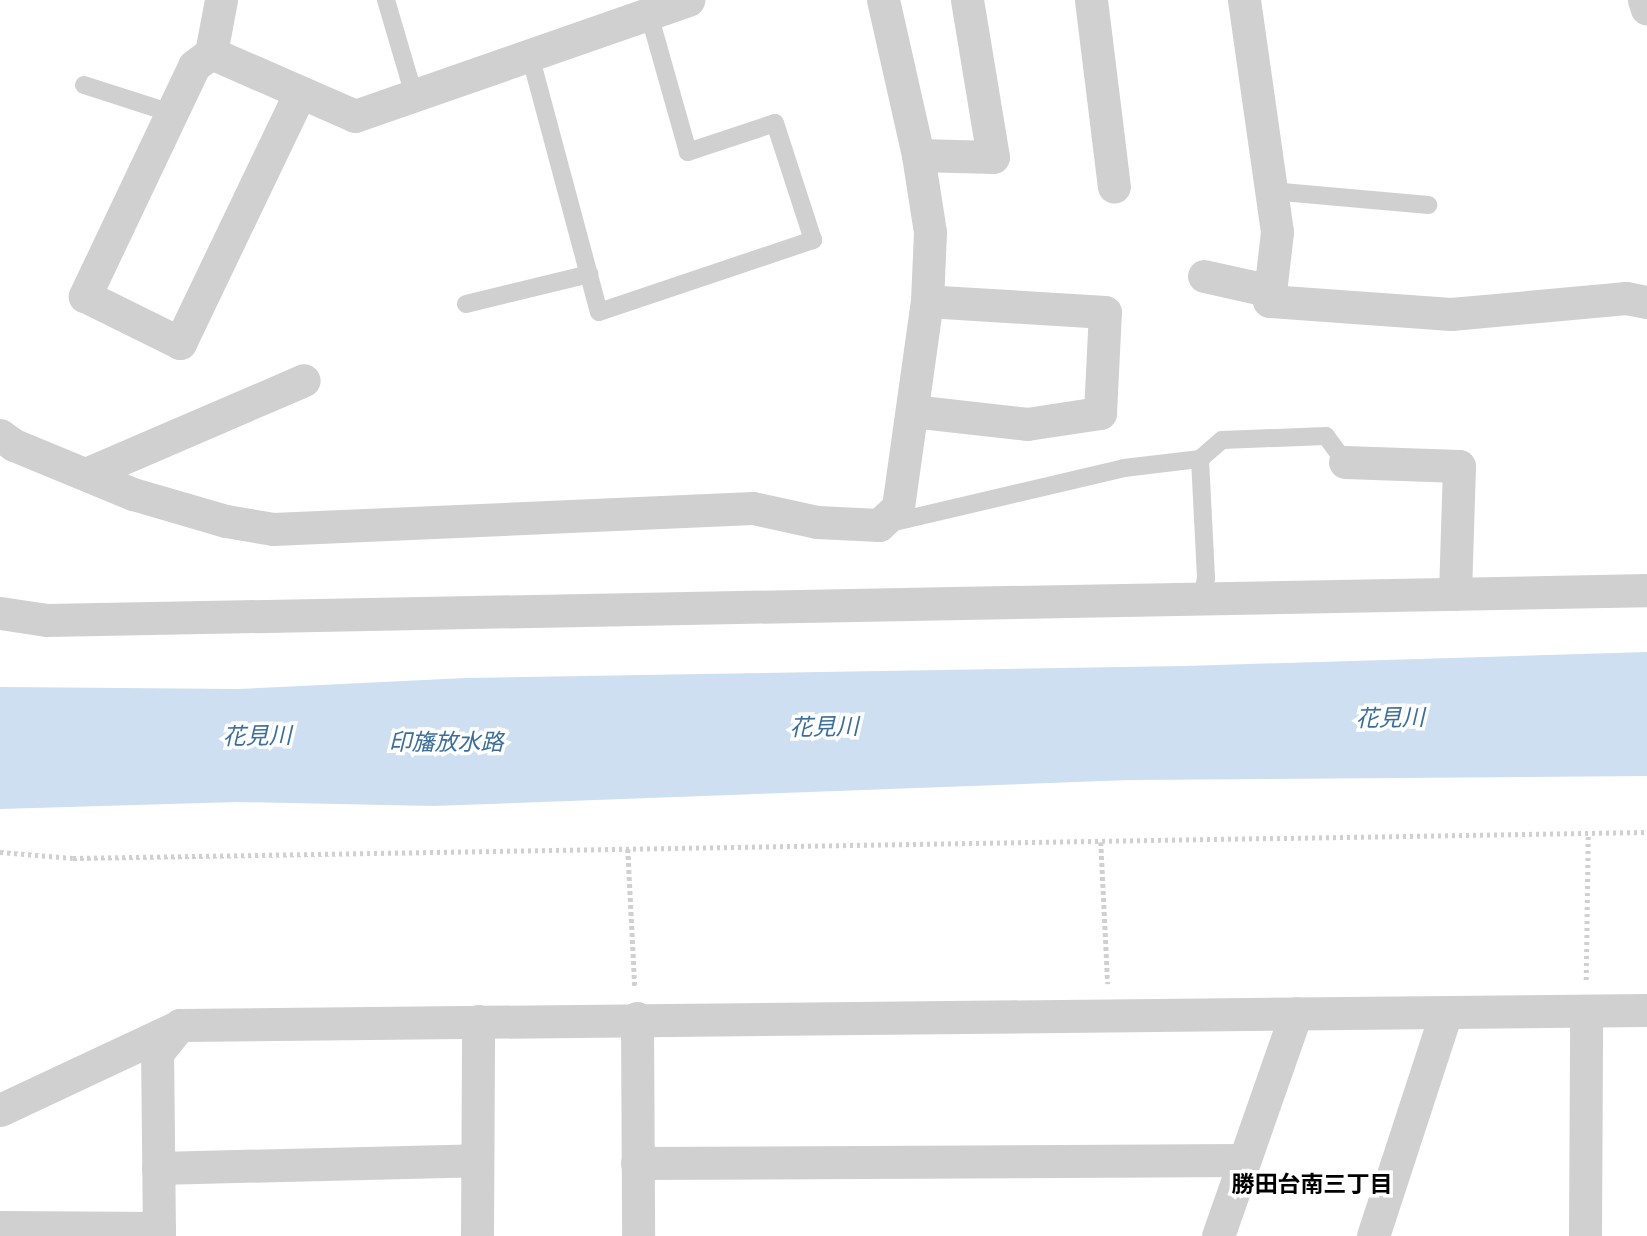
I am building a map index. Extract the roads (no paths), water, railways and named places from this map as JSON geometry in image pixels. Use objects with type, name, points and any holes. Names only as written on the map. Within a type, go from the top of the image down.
[{"type":"street","points":[[221,0],[211,53],[194,66],[85,296],[180,343],[300,92]]},
{"type":"street","points":[[211,53],[355,116],[688,0]]},
{"type":"street","points":[[0,435],[133,494],[226,521],[273,529],[753,508],[817,522],[880,525],[898,507],[927,302],[930,232],[918,155],[883,0]]},
{"type":"street","points":[[918,155],[993,158],[967,0]]},
{"type":"street","points":[[1091,0],[1115,187]]},
{"type":"street","points":[[1244,0],[1277,232],[1267,290],[1269,301],[1451,314],[1626,298],[1647,302]]},
{"type":"street","points":[[1644,0],[1647,9]]},
{"type":"street","points":[[1204,276],[1267,290]]},
{"type":"street","points":[[912,411],[1027,424],[1100,413],[1105,312],[927,302]]},
{"type":"street","points":[[86,474],[304,380]]},
{"type":"street","points":[[1345,462],[1459,466],[1455,594]]},
{"type":"street","points":[[0,613],[47,620],[1647,590]]},
{"type":"street","points":[[0,1110],[180,1025],[637,1018],[1647,1010]]},
{"type":"street","points":[[1585,1236],[1586,1011]]},
{"type":"street","points":[[1219,1236],[1243,1160],[1296,1013]]},
{"type":"street","points":[[1373,1236],[1446,1013]]},
{"type":"street","points":[[637,1018],[638,1236]]},
{"type":"street","points":[[477,1236],[478,1021]]},
{"type":"street","points":[[0,1227],[159,1232],[157,1053],[180,1025]]},
{"type":"street","points":[[158,1168],[478,1160]]},
{"type":"street","points":[[637,1163],[1243,1160]]},
{"type":"lane","points":[[386,0],[414,95]]},
{"type":"lane","points":[[530,55],[599,312],[813,240],[775,123],[688,152],[649,14]]},
{"type":"lane","points":[[84,85],[172,113]]},
{"type":"lane","points":[[1271,191],[1428,205]]},
{"type":"lane","points":[[466,304],[589,274]]},
{"type":"lane","points":[[880,525],[1124,468],[1200,459],[1222,440],[1326,436],[1345,462]]},
{"type":"lane","points":[[1200,459],[1206,578],[1202,599]]},
{"type":"water","name":"印旛放水路","points":[[1647,652],[1647,776],[1129,780],[434,806],[237,802],[0,809],[0,687],[238,689],[466,678],[1185,666]]},
{"type":"district","name":"勝田台南三丁目","points":[[1312,1184]]},
{"type":"water label","name":"花見川","points":[[1390,718]]},
{"type":"water label","name":"花見川","points":[[824,727]]},
{"type":"water label","name":"花見川","points":[[257,736]]}]
